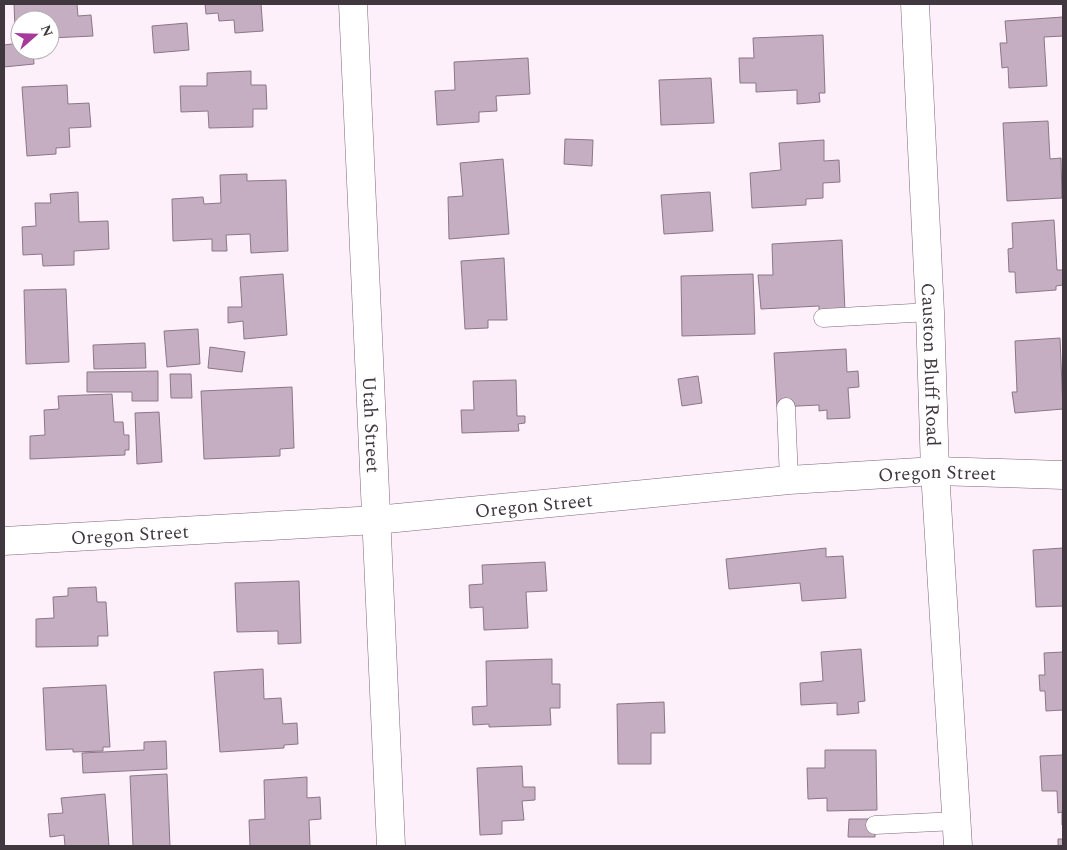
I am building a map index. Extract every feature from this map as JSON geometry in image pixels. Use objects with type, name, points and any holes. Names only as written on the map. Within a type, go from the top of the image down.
[{"type":"street","name":"Utah Street","points":[[353,4],[391,846]]},
{"type":"street","name":"Causton Bluff Road","points":[[915,4],[930,312],[935,471],[957,833]]},
{"type":"street","name":"Oregon Street","points":[[4,541],[376,520],[789,480],[935,471],[1063,474]]},
{"type":"lane","points":[[823,318],[930,312]]},
{"type":"lane","points":[[786,407],[789,480]]},
{"type":"lane","points":[[875,825],[957,833]]},
{"type":"building","points":[[14,4],[77,4],[78,16],[91,15],[93,36],[60,38],[60,10],[14,10]]},
{"type":"building","points":[[205,4],[261,4],[263,31],[235,33],[234,20],[219,21],[218,13],[206,14]]},
{"type":"building","points":[[1063,17],[1063,36],[1044,37],[1047,86],[1009,88],[1008,67],[1002,68],[1000,43],[1007,43],[1005,21]]},
{"type":"building","points":[[187,23],[189,50],[154,53],[152,26]]},
{"type":"building","points":[[823,35],[825,93],[819,93],[820,102],[797,104],[797,90],[756,92],[756,83],[740,83],[739,58],[754,58],[753,38]]},
{"type":"building","points":[[10,44],[10,60],[34,60],[34,64],[4,67],[4,45]]},
{"type":"building","points":[[528,58],[530,94],[496,96],[497,111],[479,112],[479,122],[437,125],[435,91],[455,90],[454,62]]},
{"type":"building","points":[[251,71],[251,85],[266,85],[267,109],[253,109],[253,127],[209,128],[208,111],[181,112],[180,86],[207,86],[207,73]]},
{"type":"building","points":[[711,78],[714,123],[661,125],[659,80]]},
{"type":"building","points":[[67,85],[68,104],[89,103],[91,127],[69,128],[70,147],[56,148],[56,154],[27,156],[22,87]]},
{"type":"building","points":[[1048,121],[1050,159],[1061,158],[1062,198],[1007,201],[1003,123]]},
{"type":"building","points":[[565,139],[593,140],[592,166],[564,164]]},
{"type":"building","points":[[824,140],[824,161],[839,160],[840,182],[823,183],[823,198],[806,199],[806,205],[752,208],[750,173],[781,170],[779,143]]},
{"type":"building","points":[[503,159],[509,234],[449,239],[448,197],[463,196],[460,163]]},
{"type":"building","points":[[247,174],[247,181],[286,180],[288,251],[251,253],[250,234],[226,235],[227,251],[212,251],[212,239],[173,241],[172,199],[203,197],[204,204],[221,203],[220,175]]},
{"type":"building","points":[[78,192],[79,222],[108,221],[109,249],[74,251],[74,265],[43,266],[42,254],[23,255],[22,227],[36,226],[35,203],[51,203],[50,194]]},
{"type":"building","points":[[710,192],[713,231],[664,234],[661,195]]},
{"type":"building","points":[[1054,220],[1057,270],[1063,270],[1063,285],[1056,286],[1056,290],[1016,293],[1015,272],[1009,272],[1008,249],[1013,248],[1012,223]]},
{"type":"building","points":[[842,240],[845,312],[819,313],[819,306],[761,309],[758,275],[773,275],[772,244]]},
{"type":"building","points":[[504,258],[507,320],[488,320],[488,328],[465,329],[461,261]]},
{"type":"building","points":[[283,274],[287,335],[244,339],[243,321],[228,323],[228,307],[242,307],[240,277]]},
{"type":"building","points":[[753,274],[755,334],[682,336],[681,276]]},
{"type":"building","points":[[66,289],[69,362],[26,364],[24,290]]},
{"type":"building","points":[[198,329],[200,364],[167,367],[164,331]]},
{"type":"building","points":[[1060,338],[1063,409],[1015,413],[1012,392],[1017,392],[1015,341]]},
{"type":"building","points":[[145,343],[146,368],[94,369],[93,345]]},
{"type":"building","points":[[210,347],[245,352],[242,372],[208,368]]},
{"type":"building","points":[[846,349],[847,372],[858,371],[859,387],[848,388],[850,418],[827,419],[827,410],[819,411],[819,405],[777,407],[774,353]]},
{"type":"building","points":[[158,371],[158,401],[132,401],[132,392],[87,392],[87,372]]},
{"type":"building","points":[[170,374],[191,374],[192,398],[171,398]]},
{"type":"building","points":[[698,376],[702,403],[682,406],[678,379]]},
{"type":"building","points":[[516,380],[517,416],[525,416],[525,423],[518,424],[519,431],[462,433],[461,410],[474,410],[473,381]]},
{"type":"building","points":[[292,387],[294,448],[280,449],[280,456],[204,459],[201,391]]},
{"type":"building","points":[[112,394],[114,422],[123,422],[124,435],[129,435],[129,450],[125,450],[125,455],[30,459],[30,436],[45,435],[44,410],[59,409],[58,396]]},
{"type":"building","points":[[159,412],[162,462],[137,464],[135,413]]},
{"type":"building","points":[[826,548],[826,557],[843,556],[846,598],[802,601],[800,583],[729,589],[726,559]]},
{"type":"building","points":[[1063,548],[1063,606],[1036,607],[1033,550]]},
{"type":"building","points":[[545,562],[547,591],[526,592],[528,628],[484,630],[483,607],[470,608],[469,585],[483,584],[482,565]]},
{"type":"building","points":[[299,581],[301,643],[278,644],[278,631],[237,632],[235,583]]},
{"type":"building","points":[[96,587],[97,602],[106,602],[108,636],[98,636],[98,646],[36,647],[36,619],[54,618],[53,597],[68,596],[68,588]]},
{"type":"building","points":[[861,649],[865,701],[858,702],[859,713],[837,715],[837,703],[801,705],[800,683],[823,681],[821,652]]},
{"type":"building","points":[[1063,652],[1063,710],[1046,711],[1045,691],[1040,691],[1039,675],[1045,675],[1044,653]]},
{"type":"building","points":[[552,659],[552,684],[560,684],[560,708],[550,708],[551,725],[489,727],[489,724],[473,725],[472,707],[487,706],[486,661]]},
{"type":"building","points":[[263,669],[264,699],[281,698],[283,724],[297,723],[298,744],[284,745],[284,748],[220,752],[214,672]]},
{"type":"building","points":[[106,685],[110,747],[103,747],[103,751],[73,752],[73,749],[46,750],[43,688]]},
{"type":"building","points":[[664,702],[665,733],[651,733],[651,764],[618,764],[617,704]]},
{"type":"building","points":[[166,741],[167,769],[83,773],[82,753],[144,750],[144,742]]},
{"type":"building","points":[[825,750],[876,750],[877,810],[827,811],[827,798],[808,799],[807,768],[825,768]]},
{"type":"building","points":[[1063,755],[1062,825],[1062,812],[1058,813],[1057,791],[1042,791],[1040,756]]},
{"type":"building","points":[[522,766],[523,787],[535,787],[535,800],[522,801],[524,820],[502,821],[502,834],[480,835],[477,768]]},
{"type":"building","points":[[167,774],[170,846],[133,846],[130,776]]},
{"type":"building","points":[[307,777],[307,798],[320,797],[321,819],[309,820],[310,846],[250,846],[249,820],[265,819],[264,780]]},
{"type":"building","points":[[105,794],[109,846],[65,846],[64,835],[50,837],[48,814],[63,813],[61,798]]},
{"type":"building","points":[[849,819],[875,819],[875,837],[848,837]]},
{"type":"building","points":[[1058,839],[1063,839],[1063,846],[1058,846]]}]
